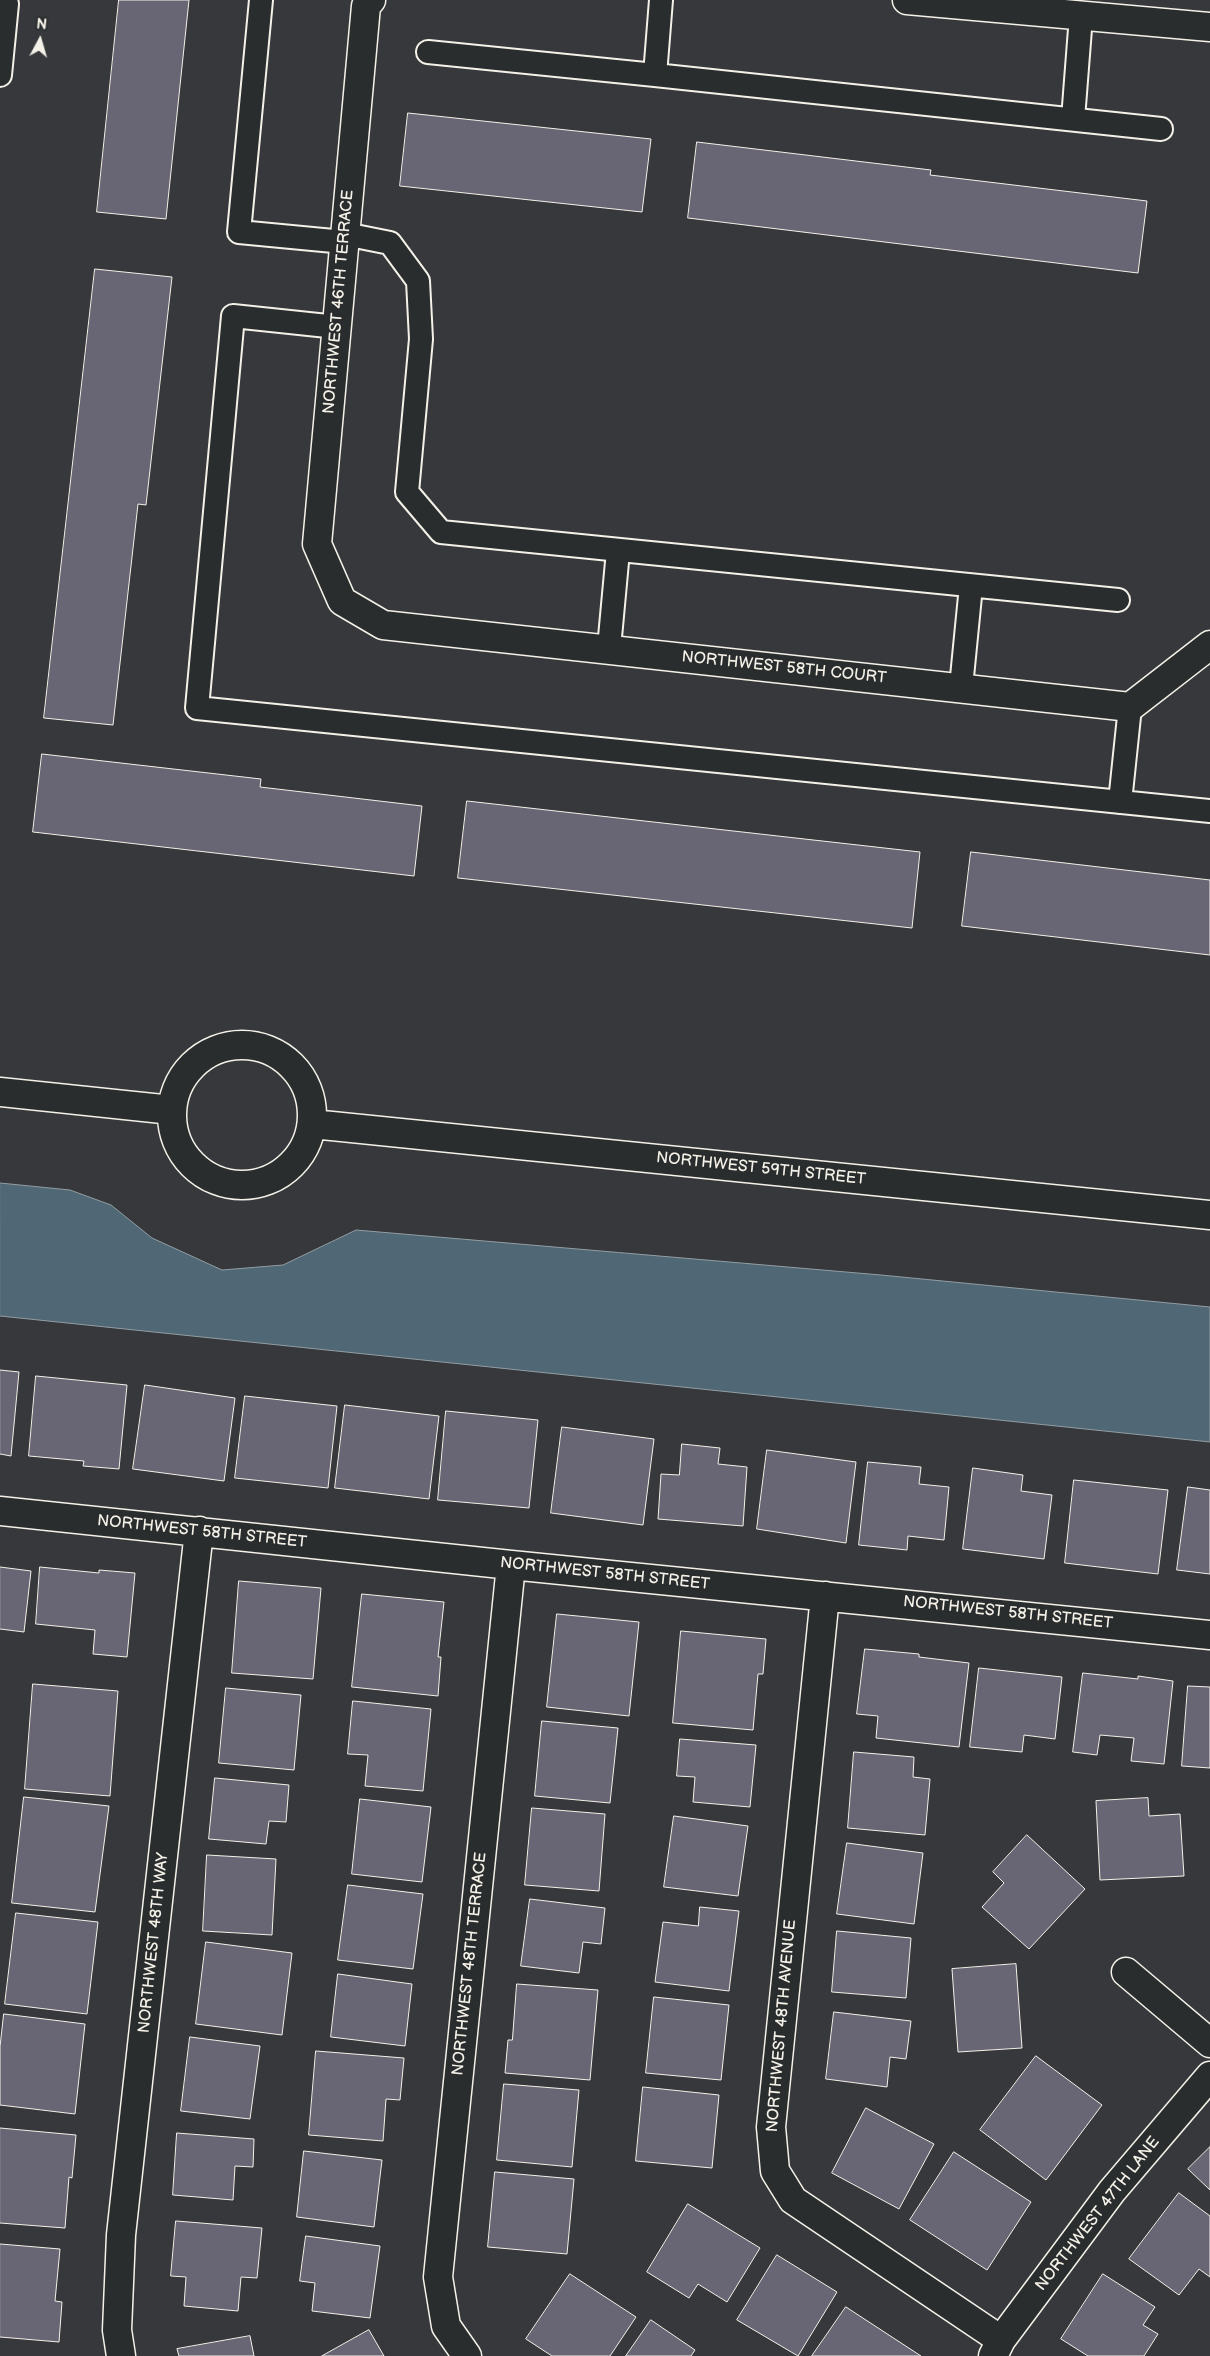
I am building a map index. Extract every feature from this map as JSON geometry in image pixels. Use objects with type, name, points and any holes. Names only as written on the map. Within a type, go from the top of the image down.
[{"type":"street","name":"NORTHWEST 46TH TERRACE","points":[[342,601],[317,544],[366,6],[370,0]]},
{"type":"street","points":[[907,0],[1043,6],[1081,16],[1210,27]]},
{"type":"street","name":"NORTHWEST 58TH COURT","points":[[342,601],[383,625],[609,648],[1130,707]]},
{"type":"street","points":[[1130,707],[1210,645]]},
{"type":"street","points":[[239,1045],[259,1047],[278,1055],[294,1068],[305,1084],[312,1104],[312,1124],[306,1145],[294,1163],[289,1167],[277,1176],[257,1184],[235,1185],[214,1180],[196,1168],[182,1152],[174,1132],[172,1110],[176,1090],[186,1073],[200,1058],[219,1050],[239,1045]]},
{"type":"street","points":[[0,1092],[172,1110]]},
{"type":"street","name":"NORTHWEST 59TH STREET","points":[[312,1124],[1210,1215]]},
{"type":"street","name":"NORTHWEST 58TH STREET","points":[[0,1511],[511,1565],[1210,1635]]},
{"type":"street","name":"NORTHWEST 48TH WAY","points":[[121,2356],[117,2330],[122,2235],[199,1531]]},
{"type":"street","name":"NORTHWEST 48TH TERRACE","points":[[467,2356],[446,2326],[438,2277],[511,1565]]},
{"type":"street","name":"NORTHWEST 48TH AVENUE","points":[[825,1596],[770,2126],[774,2171],[793,2200],[997,2348]]},
{"type":"street","points":[[1126,1972],[1210,2043]]},
{"type":"street","name":"NORTHWEST 47TH LANE","points":[[997,2348],[1112,2191],[1210,2076]]},
{"type":"lane","points":[[0,75],[7,4],[4,0]]},
{"type":"lane","points":[[260,0],[239,232],[345,238],[390,243],[418,281],[421,340],[407,492],[441,532],[1118,600]]},
{"type":"lane","points":[[655,75],[661,0]]},
{"type":"lane","points":[[1073,120],[1081,16]]},
{"type":"lane","points":[[428,52],[1161,129]]},
{"type":"lane","points":[[336,327],[233,316],[197,708],[1210,811]]},
{"type":"lane","points":[[609,648],[618,551]]},
{"type":"lane","points":[[961,687],[971,586]]},
{"type":"lane","points":[[1120,802],[1130,707]]},
{"type":"water","points":[[0,1183],[70,1190],[111,1205],[152,1238],[222,1270],[283,1265],[356,1230],[881,1275],[1210,1307],[1210,1442],[0,1316]]},
{"type":"building","points":[[119,0],[189,0],[166,219],[97,212]]},
{"type":"building","points":[[408,113],[651,139],[642,212],[400,186]]},
{"type":"building","points":[[697,142],[931,170],[930,175],[1147,201],[1138,273],[688,218]]},
{"type":"building","points":[[95,269],[172,277],[146,505],[138,504],[113,725],[44,718]]},
{"type":"building","points":[[42,754],[261,779],[260,787],[422,806],[414,876],[33,832]]},
{"type":"building","points":[[467,801],[920,852],[912,928],[458,878]]},
{"type":"building","points":[[971,852],[1210,880],[1210,955],[962,926]]},
{"type":"building","points":[[0,1370],[19,1372],[11,1456],[0,1454]]},
{"type":"building","points":[[36,1376],[127,1385],[119,1469],[83,1466],[84,1461],[29,1456]]},
{"type":"building","points":[[145,1385],[235,1398],[224,1481],[133,1469]]},
{"type":"building","points":[[245,1396],[337,1406],[328,1488],[235,1478]]},
{"type":"building","points":[[345,1405],[439,1416],[429,1499],[335,1488]]},
{"type":"building","points":[[446,1411],[538,1420],[529,1508],[438,1500]]},
{"type":"building","points":[[562,1427],[654,1439],[643,1525],[551,1513]]},
{"type":"building","points":[[682,1444],[720,1448],[718,1464],[747,1467],[743,1526],[658,1519],[661,1474],[679,1475]]},
{"type":"building","points":[[767,1450],[856,1462],[846,1543],[757,1529]]},
{"type":"building","points":[[868,1462],[921,1467],[919,1484],[949,1487],[944,1540],[908,1536],[907,1550],[859,1545]]},
{"type":"building","points":[[973,1468],[1023,1475],[1021,1491],[1052,1495],[1044,1559],[963,1549]]},
{"type":"building","points":[[1074,1480],[1168,1490],[1158,1574],[1065,1563]]},
{"type":"building","points":[[1188,1487],[1210,1490],[1210,1574],[1177,1570]]},
{"type":"building","points":[[0,1567],[31,1571],[24,1632],[0,1629]]},
{"type":"building","points":[[40,1567],[99,1573],[99,1570],[135,1573],[127,1657],[93,1654],[95,1630],[36,1624]]},
{"type":"building","points":[[239,1581],[321,1588],[313,1679],[232,1673]]},
{"type":"building","points":[[362,1594],[444,1602],[438,1657],[441,1657],[438,1696],[352,1687]]},
{"type":"building","points":[[557,1614],[639,1622],[629,1716],[547,1707]]},
{"type":"building","points":[[681,1631],[766,1639],[763,1674],[758,1674],[753,1730],[673,1723]]},
{"type":"building","points":[[865,1649],[919,1654],[919,1657],[969,1663],[959,1747],[876,1738],[878,1716],[857,1714]]},
{"type":"building","points":[[979,1668],[1062,1677],[1055,1739],[1024,1735],[1022,1752],[970,1747]]},
{"type":"building","points":[[1083,1673],[1138,1679],[1138,1676],[1173,1681],[1164,1764],[1131,1761],[1134,1738],[1100,1735],[1097,1755],[1073,1752]]},
{"type":"building","points":[[33,1684],[118,1691],[110,1796],[25,1789]]},
{"type":"building","points":[[1188,1686],[1210,1687],[1210,1768],[1182,1766]]},
{"type":"building","points":[[226,1688],[301,1695],[294,1770],[219,1763]]},
{"type":"building","points":[[353,1701],[431,1709],[423,1791],[365,1786],[368,1755],[348,1754]]},
{"type":"building","points":[[542,1721],[618,1728],[610,1803],[535,1796]]},
{"type":"building","points":[[680,1739],[756,1745],[750,1807],[693,1802],[695,1777],[677,1776]]},
{"type":"building","points":[[854,1752],[914,1757],[913,1777],[930,1779],[925,1835],[848,1828]]},
{"type":"building","points":[[215,1778],[289,1785],[286,1822],[269,1821],[266,1844],[209,1839]]},
{"type":"building","points":[[24,1797],[109,1806],[95,1912],[12,1903]]},
{"type":"building","points":[[1148,1798],[1149,1816],[1180,1814],[1184,1876],[1100,1880],[1096,1801]]},
{"type":"building","points":[[360,1799],[431,1807],[422,1882],[352,1874]]},
{"type":"building","points":[[532,1808],[605,1814],[599,1891],[525,1885]]},
{"type":"building","points":[[674,1816],[748,1826],[738,1896],[664,1887]]},
{"type":"building","points":[[1027,1835],[1085,1889],[1029,1949],[982,1907],[1004,1883],[993,1872]]},
{"type":"building","points":[[847,1843],[923,1853],[914,1924],[837,1914]]},
{"type":"building","points":[[207,1855],[276,1859],[272,1935],[203,1931]]},
{"type":"building","points":[[348,1885],[423,1894],[413,1969],[338,1960]]},
{"type":"building","points":[[530,1899],[605,1908],[601,1944],[583,1942],[579,1973],[521,1966]]},
{"type":"building","points":[[700,1907],[739,1911],[729,1991],[655,1982],[663,1922],[698,1926]]},
{"type":"building","points":[[16,1913],[98,1922],[87,2014],[5,2004]]},
{"type":"building","points":[[837,1931],[911,1938],[906,1998],[832,1992]]},
{"type":"building","points":[[206,1942],[292,1953],[282,2035],[196,2024]]},
{"type":"building","points":[[1016,1964],[1022,2048],[958,2052],[952,1969]]},
{"type":"building","points":[[338,1974],[412,1984],[405,2046],[331,2037]]},
{"type":"building","points":[[517,1984],[598,1990],[590,2080],[505,2073],[508,2040],[512,2040]]},
{"type":"building","points":[[654,1997],[729,2005],[721,2080],[646,2073]]},
{"type":"building","points":[[834,2012],[911,2021],[906,2059],[890,2057],[887,2087],[826,2079]]},
{"type":"building","points":[[4,2014],[85,2024],[75,2114],[0,2105],[0,2047]]},
{"type":"building","points":[[190,2037],[260,2046],[250,2119],[181,2111]]},
{"type":"building","points":[[316,2051],[404,2058],[400,2100],[386,2099],[383,2141],[309,2135]]},
{"type":"building","points":[[1036,2056],[1102,2105],[1046,2180],[980,2130]]},
{"type":"building","points":[[504,2084],[579,2090],[572,2167],[497,2160]]},
{"type":"building","points":[[643,2087],[719,2095],[712,2168],[636,2161]]},
{"type":"building","points":[[866,2108],[934,2144],[899,2209],[832,2173]]},
{"type":"building","points":[[0,2128],[76,2135],[72,2178],[69,2177],[65,2228],[0,2223]]},
{"type":"building","points":[[177,2133],[254,2139],[253,2167],[235,2166],[233,2200],[173,2195]]},
{"type":"building","points":[[1210,2147],[1210,2190],[1188,2169]]},
{"type":"building","points":[[304,2151],[382,2160],[374,2227],[297,2217]]},
{"type":"building","points":[[954,2152],[1031,2202],[987,2270],[910,2220]]},
{"type":"building","points":[[495,2172],[574,2179],[567,2254],[488,2247]]},
{"type":"building","points":[[1179,2193],[1210,2216],[1210,2277],[1199,2269],[1179,2295],[1129,2259]]},
{"type":"building","points":[[688,2204],[760,2248],[727,2302],[698,2284],[689,2298],[647,2272]]},
{"type":"building","points":[[176,2221],[262,2228],[257,2278],[241,2277],[238,2311],[184,2306],[186,2277],[171,2276]]},
{"type":"building","points":[[306,2236],[380,2246],[370,2318],[312,2311],[315,2283],[300,2281]]},
{"type":"building","points":[[0,2244],[60,2249],[55,2301],[62,2302],[59,2342],[0,2337]]},
{"type":"building","points":[[777,2255],[837,2292],[798,2356],[737,2320]]},
{"type":"building","points":[[570,2274],[636,2317],[610,2356],[552,2356],[526,2339]]},
{"type":"building","points":[[1103,2274],[1155,2307],[1143,2325],[1158,2334],[1144,2356],[1088,2356],[1061,2339]]},
{"type":"building","points":[[846,2307],[921,2356],[812,2356]]},
{"type":"building","points":[[651,2320],[695,2350],[691,2356],[626,2356]]},
{"type":"building","points":[[369,2330],[384,2356],[322,2356]]},
{"type":"building","points":[[250,2336],[254,2356],[179,2356],[177,2349]]}]
